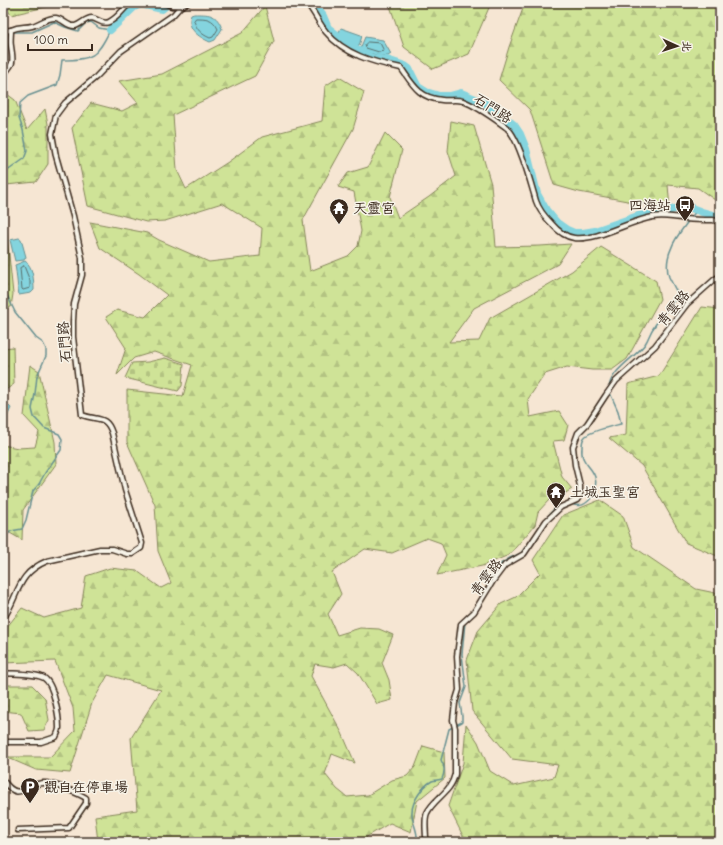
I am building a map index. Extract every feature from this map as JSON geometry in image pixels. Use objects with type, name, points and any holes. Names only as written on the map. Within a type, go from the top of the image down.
[{"type":"street","points":[[3,31],[18,27],[32,26],[55,18],[62,20],[72,27],[77,26],[87,19],[94,18],[100,22],[108,22],[114,19],[130,3]]},
{"type":"street","points":[[165,3],[172,6],[181,6]]},
{"type":"street","name":"石門路","points":[[3,620],[24,576],[39,564],[100,549],[112,549],[127,554],[132,554],[141,548],[142,543],[125,490],[109,424],[105,421],[82,415],[73,338],[73,321],[74,304],[82,275],[82,258],[73,216],[56,156],[52,134],[56,115],[65,103],[96,77],[121,51],[173,16],[181,6],[188,3]]},
{"type":"street","name":"石門路","points":[[307,3],[326,32],[338,44],[356,56],[401,68],[419,92],[440,100],[457,100],[464,102],[487,113],[509,130],[517,143],[538,206],[545,217],[556,228],[572,238],[584,238],[654,216],[713,220],[720,222]]},
{"type":"street","points":[[3,75],[13,59],[10,45],[11,30]]},
{"type":"street","name":"青雲路","points":[[424,842],[426,839],[427,813],[452,785],[455,774],[455,728],[453,720],[455,703],[459,690],[457,656],[461,624],[474,612],[493,581],[505,565],[524,554],[546,521],[561,507],[577,500],[580,495],[580,486],[574,465],[573,447],[578,433],[587,424],[616,381],[655,346],[687,304],[720,276]]},
{"type":"street","points":[[3,673],[33,675],[44,678],[49,685],[55,701],[59,730],[56,737],[41,742],[3,742]]},
{"type":"street","points":[[3,780],[7,786],[16,791],[22,792],[41,783],[45,783],[53,784],[86,798],[86,803],[69,828],[18,830]]},
{"type":"green space","points":[[3,3],[54,3],[50,6],[11,15]]},
{"type":"green space","points":[[389,3],[491,3],[469,54],[433,69],[404,47]]},
{"type":"green space","points":[[525,3],[720,3],[720,110],[715,117],[720,126],[720,195],[715,200],[698,188],[668,185],[670,209],[579,192],[554,185],[530,110],[499,80]]},
{"type":"green space","points":[[265,6],[274,41],[255,76],[173,115],[177,170],[186,189],[228,162],[262,137],[322,121],[325,86],[339,77],[364,92],[353,129],[303,220],[310,271],[348,256],[358,246],[361,231],[354,192],[338,187],[348,173],[368,167],[385,133],[402,150],[390,197],[398,218],[456,176],[448,151],[451,121],[474,126],[491,184],[496,247],[571,244],[558,264],[474,308],[449,342],[479,341],[490,318],[572,271],[601,247],[656,281],[660,299],[627,359],[612,370],[592,370],[567,367],[545,374],[528,399],[530,417],[559,411],[568,425],[564,440],[553,441],[562,477],[572,489],[549,500],[538,512],[535,525],[509,555],[482,566],[437,575],[446,555],[441,543],[427,538],[392,553],[365,549],[332,572],[341,594],[328,614],[337,635],[360,628],[379,629],[393,635],[382,663],[389,680],[392,700],[377,704],[358,673],[347,663],[334,667],[315,664],[311,676],[342,733],[355,763],[332,754],[325,774],[337,789],[347,797],[368,795],[392,780],[407,776],[415,767],[423,746],[444,752],[445,778],[417,801],[411,832],[390,823],[361,842],[98,842],[95,816],[137,810],[131,738],[161,690],[108,675],[92,703],[70,773],[36,770],[6,757],[50,757],[75,731],[73,708],[55,661],[3,663],[3,632],[22,608],[44,618],[81,608],[86,576],[110,568],[137,571],[161,588],[171,583],[158,551],[155,505],[127,442],[127,390],[183,396],[192,365],[154,352],[134,358],[117,375],[126,348],[106,317],[117,310],[145,317],[167,295],[100,248],[90,222],[147,233],[159,240],[209,262],[260,256],[262,228],[222,203],[165,221],[146,222],[88,206],[72,128],[91,103],[122,111],[138,103],[119,81],[162,74],[242,33]]},
{"type":"green space","points":[[3,91],[15,100],[27,130],[45,109],[48,124],[48,164],[36,182],[6,185],[5,217],[13,294],[11,307],[3,309]]},
{"type":"green space","points":[[702,307],[720,309],[720,557],[686,543],[642,466],[609,438],[626,435],[628,384],[659,376]]},
{"type":"green space","points":[[13,347],[14,384],[3,392],[3,348]]},
{"type":"green space","points":[[165,358],[184,364],[182,386],[178,391],[125,378],[132,363],[148,362]]},
{"type":"green space","points":[[30,365],[39,371],[55,442],[56,464],[23,510],[22,540],[3,529],[3,445],[18,448],[35,447],[39,432],[24,416]]},
{"type":"green space","points":[[600,500],[623,516],[634,547],[696,589],[720,594],[720,842],[487,842],[463,836],[448,806],[463,763],[466,724],[478,742],[490,771],[514,786],[554,777],[558,765],[512,759],[472,711],[467,660],[478,631],[501,604],[516,597],[540,573],[533,560],[563,515]]},
{"type":"green space","points":[[3,685],[32,685],[45,698],[49,720],[44,730],[29,731],[21,713],[3,711]]},
{"type":"water","points":[[194,14],[215,17],[222,29],[215,40],[210,42],[194,32],[190,24],[190,20],[191,15]]},
{"type":"water","points":[[341,28],[362,36],[359,46],[357,47],[352,44],[339,32]]},
{"type":"water","points":[[365,37],[383,40],[391,54],[388,56],[377,55],[360,49]]},
{"type":"water","points":[[21,239],[26,257],[24,260],[15,261],[10,240]]},
{"type":"water","points":[[25,261],[30,266],[34,290],[31,293],[19,295],[15,265]]},
{"type":"water","points":[[3,404],[11,408],[5,421],[3,420]]},
{"type":"waterway","points":[[110,30],[134,7],[141,4],[162,9],[169,3]]},
{"type":"waterway","points":[[313,3],[323,16],[328,28],[355,49],[372,58],[387,60],[405,66],[409,69],[418,87],[426,92],[439,96],[450,96],[461,93],[487,104],[514,125],[520,134],[526,149],[537,194],[546,210],[557,223],[567,230],[574,233],[595,231],[641,215],[686,206],[720,217]]},
{"type":"waterway","points":[[3,174],[24,159],[27,151],[19,118],[20,103],[28,96],[57,85],[62,60],[87,58],[92,55],[101,46],[110,30],[99,28],[91,22],[86,23],[78,31],[54,22],[32,32],[14,32]]},
{"type":"waterway","points":[[3,70],[6,67]]},
{"type":"waterway","points":[[609,389],[613,376],[645,344],[653,329],[678,294],[669,277],[667,268],[668,259],[675,241],[697,210]]},
{"type":"waterway","points":[[3,278],[6,293],[15,312],[36,338],[43,343],[46,349],[46,356],[37,376],[32,409],[34,417],[44,428],[59,434],[62,439],[61,450],[33,491],[26,520],[22,529],[11,531],[3,539]]},
{"type":"waterway","points":[[572,504],[582,505],[587,502],[591,498],[595,488],[595,477],[583,457],[582,444],[584,438],[586,435],[595,431],[621,424],[618,411],[610,393]]},
{"type":"waterway","points":[[548,516],[558,507]]},
{"type":"waterway","points":[[486,589],[499,565],[521,553],[540,527]]},
{"type":"waterway","points":[[456,725],[462,722],[460,703],[466,687],[462,654],[465,622]]},
{"type":"waterway","points":[[413,842],[417,839],[413,822],[412,808],[419,794],[429,783],[442,779],[444,769],[441,760],[449,729],[453,727]]},
{"type":"place","name":"四海站","points":[[685,222]]},
{"type":"place","name":"天靈宮","points":[[339,225]]},
{"type":"place","name":"土城玉聖宮","points":[[556,509]]},
{"type":"place","name":"觀自在停車場","points":[[30,804]]}]
